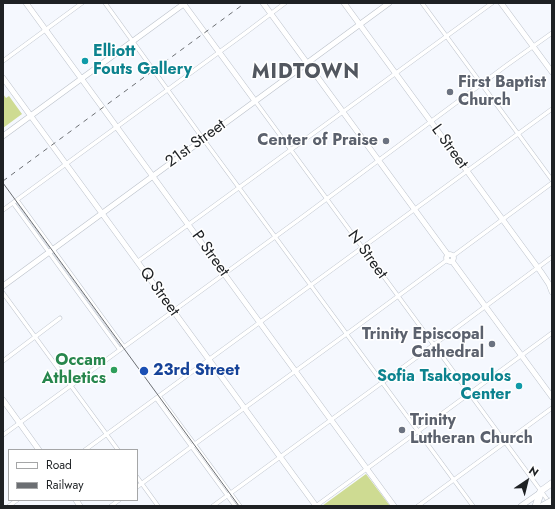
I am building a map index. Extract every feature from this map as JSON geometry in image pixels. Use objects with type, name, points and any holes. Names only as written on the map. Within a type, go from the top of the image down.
[{"type":"highway","points":[[536,506],[541,491]]},
{"type":"highway","points":[[543,506],[552,501]]},
{"type":"main road","name":"P Street","points":[[26,3],[394,506]]},
{"type":"main road","points":[[3,136],[184,3]]},
{"type":"main road","name":"N Street","points":[[184,3],[255,101]]},
{"type":"main road","points":[[263,3],[552,397]]},
{"type":"main road","name":"L Street","points":[[344,3],[538,268],[552,292]]},
{"type":"main road","name":"21st Street","points":[[3,286],[389,3]]},
{"type":"main road","points":[[501,3],[552,72]]},
{"type":"main road","name":"Q Street","points":[[3,78],[316,506]]},
{"type":"main road","points":[[3,400],[38,449]]},
{"type":"main road","points":[[521,506],[552,483]]},
{"type":"street","points":[[3,61],[82,3]]},
{"type":"street","points":[[105,3],[473,506]]},
{"type":"street","points":[[3,210],[285,3]]},
{"type":"street","points":[[138,486],[450,258],[552,181],[422,3]]},
{"type":"street","points":[[137,262],[492,3]]},
{"type":"street","points":[[3,435],[552,33]]},
{"type":"street","name":"N Street","points":[[255,101],[552,506]]},
{"type":"street","points":[[86,449],[552,109]]},
{"type":"street","points":[[17,200],[120,350]]},
{"type":"street","points":[[13,203],[124,347]]},
{"type":"street","points":[[213,506],[552,257]]},
{"type":"street","points":[[3,293],[117,449]]},
{"type":"street","points":[[3,361],[60,318]]},
{"type":"street","points":[[316,506],[552,333]]},
{"type":"street","points":[[158,397],[229,494],[240,506]]},
{"type":"street","points":[[418,506],[552,408]]},
{"type":"street","points":[[138,478],[158,506]]},
{"type":"street","points":[[229,494],[235,506]]},
{"type":"green space","points":[[3,94],[6,98],[9,96],[22,114],[3,128]]},
{"type":"green space","points":[[366,474],[390,506],[322,506]]},
{"type":"tram line","points":[[3,183],[239,506]]},
{"type":"railway","points":[[3,181],[245,3]]},
{"type":"place","name":"Elliott Fouts Gallery","points":[[85,61]]},
{"type":"place","name":"First Baptist Church","points":[[450,92]]},
{"type":"place","name":"Center of Praise","points":[[386,141]]},
{"type":"place","name":"Trinity Episcopal Cathedral","points":[[492,344]]},
{"type":"place","name":"Occam Athletics","points":[[114,370]]},
{"type":"place","name":"23rd Street","points":[[144,371]]},
{"type":"place","name":"Sofia Tsakopoulos Center","points":[[519,386]]},
{"type":"place","name":"Trinity Lutheran Church","points":[[402,430]]},
{"type":"district","name":"MIDTOWN","points":[[306,73]]}]
